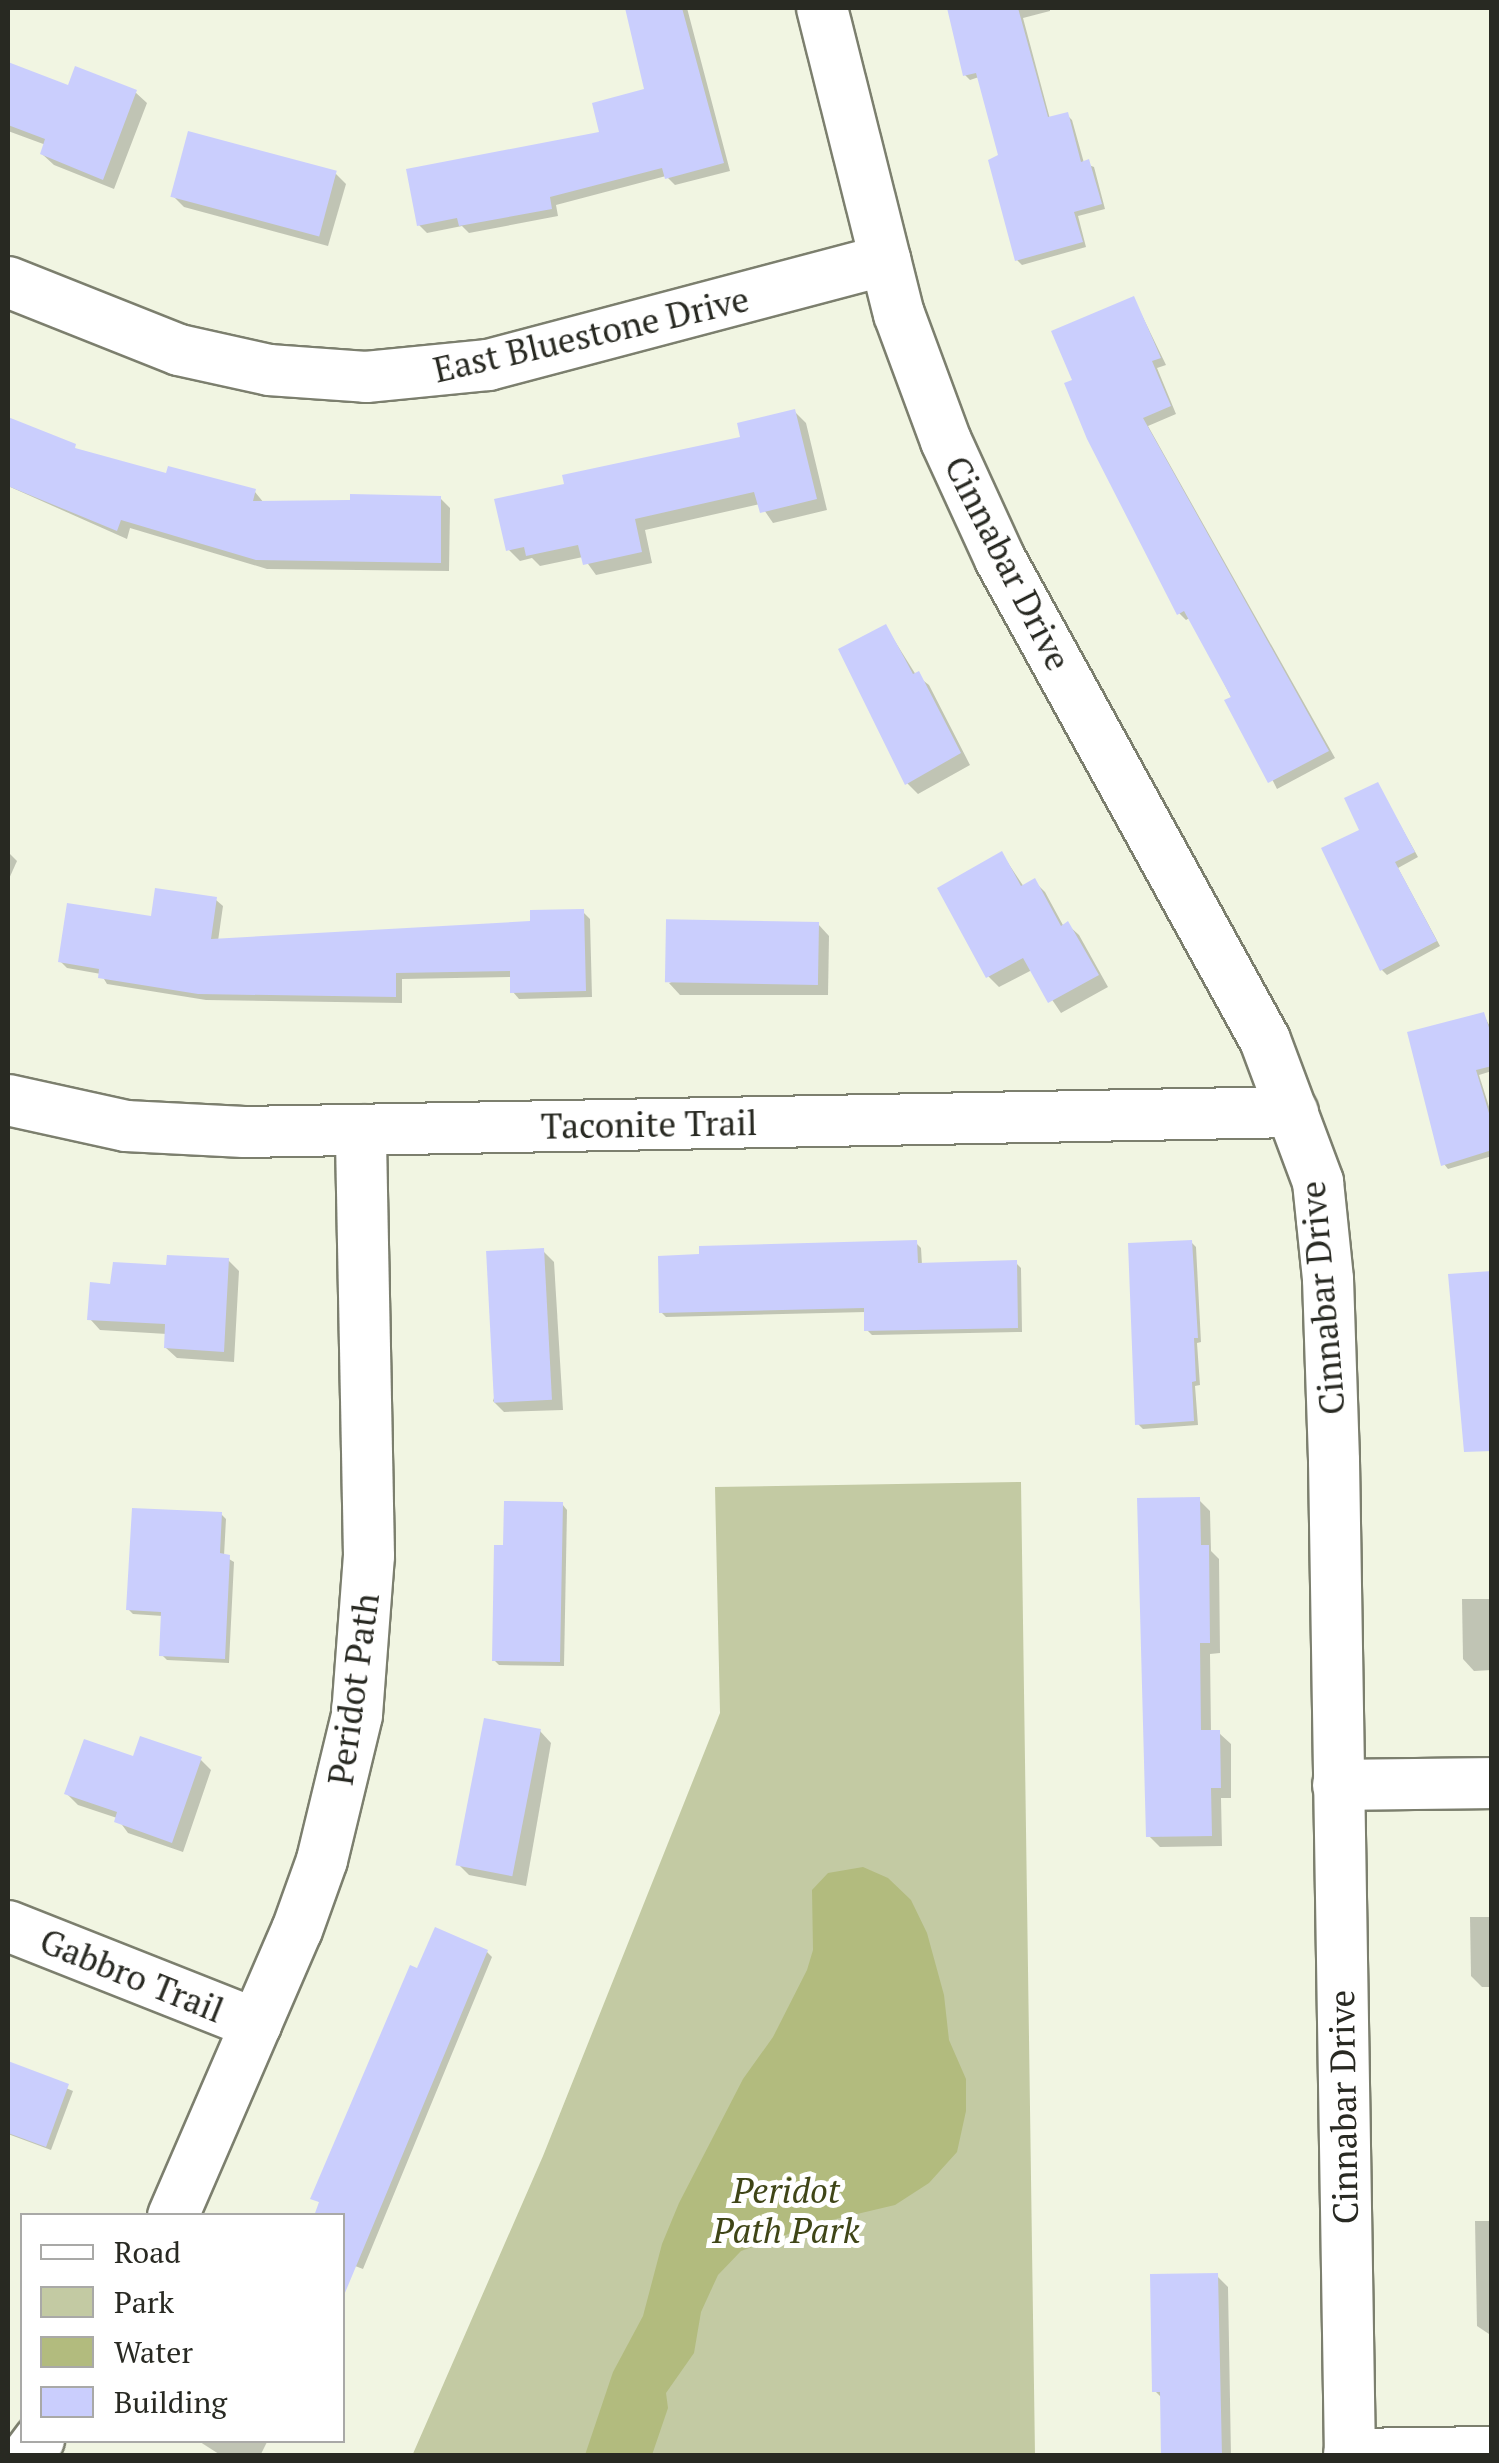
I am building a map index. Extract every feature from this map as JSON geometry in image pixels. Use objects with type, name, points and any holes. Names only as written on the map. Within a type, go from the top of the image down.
[{"type":"street","name":"Cinnabar Drive","points":[[822,8],[885,260],[926,390],[972,502],[1240,991],[1293,1112],[1318,1182],[1328,1279],[1350,2455]]},
{"type":"street","name":"East Bluestone Drive","points":[[8,282],[179,350],[269,370],[366,377],[488,365],[885,260]]},
{"type":"street","name":"Taconite Trail","points":[[8,1100],[76,1118],[186,1131],[1293,1112]]},
{"type":"street","name":"Peridot Path","points":[[174,2213],[322,1860],[347,1768],[364,1660],[369,1556],[361,1130]]},
{"type":"street","points":[[1338,1785],[1492,1783]]},
{"type":"street","name":"Gabbro Trail","points":[[8,1926],[256,2024]]},
{"type":"street","points":[[1350,2455],[1492,2452]]},
{"type":"green space","name":"Peridot Path Park","points":[[1021,1482],[1035,2455],[412,2456],[543,2156],[720,1713],[715,1487]]},
{"type":"water","points":[[863,1867],[888,1878],[911,1900],[927,1933],[944,1995],[949,2040],[966,2079],[966,2111],[957,2152],[929,2183],[895,2205],[819,2223],[741,2251],[718,2275],[701,2312],[694,2353],[666,2393],[668,2408],[652,2455],[585,2455],[613,2372],[643,2316],[662,2244],[679,2203],[743,2079],[773,2037],[807,1970],[813,1950],[812,1890],[828,1873]]},
{"type":"building","points":[[625,8],[682,8],[724,163],[665,179],[662,168],[550,197],[552,209],[459,226],[457,218],[417,226],[406,169],[599,132],[592,103],[644,89]]},
{"type":"building","points":[[947,8],[1018,8],[1048,117],[1068,112],[1081,162],[1089,159],[1102,204],[1074,212],[1083,242],[1015,261],[988,160],[998,155],[976,73],[963,76]]},
{"type":"building","points":[[8,62],[68,85],[75,66],[137,90],[103,180],[40,154],[45,139],[8,125]]},
{"type":"building","points":[[188,131],[337,171],[319,237],[170,197]]},
{"type":"building","points":[[1134,296],[1161,358],[1152,361],[1171,406],[1143,418],[1329,751],[1268,783],[1224,700],[1231,697],[1184,611],[1177,615],[1087,439],[1064,383],[1072,380],[1051,331]]},
{"type":"building","points":[[795,409],[817,499],[760,513],[754,492],[635,519],[642,552],[583,565],[578,545],[526,556],[524,547],[506,551],[494,499],[564,484],[562,475],[740,437],[737,423]]},
{"type":"building","points":[[8,417],[76,444],[75,448],[166,473],[168,466],[256,489],[253,501],[350,500],[350,494],[441,496],[441,563],[256,560],[121,520],[117,531],[8,486]]},
{"type":"building","points":[[886,624],[913,674],[919,671],[961,753],[905,785],[838,649]]},
{"type":"building","points":[[1378,782],[1415,852],[1395,862],[1437,941],[1380,971],[1321,848],[1359,830],[1344,798]]},
{"type":"building","points":[[1002,851],[1021,886],[1035,878],[1061,926],[1068,921],[1099,975],[1048,1003],[1023,958],[986,978],[937,888]]},
{"type":"building","points":[[155,888],[217,897],[211,939],[530,921],[530,910],[584,909],[586,991],[510,993],[510,971],[396,973],[396,997],[198,994],[98,978],[99,969],[58,962],[67,903],[151,916]]},
{"type":"building","points":[[666,919],[819,922],[818,985],[665,982]]},
{"type":"building","points":[[1484,1012],[1492,1037],[1492,1066],[1476,1070],[1492,1123],[1492,1150],[1441,1166],[1407,1032]]},
{"type":"building","points":[[917,1240],[918,1263],[1017,1260],[1018,1328],[864,1331],[864,1308],[659,1313],[658,1256],[699,1254],[699,1246]]},
{"type":"building","points":[[1192,1240],[1198,1338],[1194,1338],[1194,1421],[1135,1425],[1128,1243]]},
{"type":"building","points":[[544,1248],[552,1400],[494,1403],[486,1251]]},
{"type":"building","points":[[167,1255],[229,1258],[224,1352],[164,1348],[165,1324],[87,1320],[90,1282],[110,1284],[113,1262],[166,1265]]},
{"type":"building","points":[[1492,1271],[1492,1451],[1464,1452],[1448,1274]]},
{"type":"building","points":[[1200,1497],[1201,1545],[1209,1545],[1210,1643],[1200,1643],[1201,1730],[1220,1730],[1221,1788],[1211,1788],[1212,1836],[1146,1837],[1137,1498]]},
{"type":"building","points":[[504,1501],[563,1502],[560,1662],[492,1661],[494,1545],[503,1545]]},
{"type":"building","points":[[132,1508],[222,1512],[220,1553],[230,1555],[225,1659],[159,1656],[161,1612],[126,1610]]},
{"type":"building","points":[[484,1718],[541,1729],[512,1876],[455,1865]]},
{"type":"building","points":[[140,1736],[202,1757],[172,1843],[114,1822],[117,1812],[64,1794],[84,1739],[133,1756]]},
{"type":"building","points":[[435,1927],[488,1950],[345,2293],[345,2213],[315,2213],[319,2202],[310,2199],[410,1965],[417,1968]]},
{"type":"building","points":[[8,2061],[69,2084],[46,2147],[8,2133]]},
{"type":"building","points":[[1218,2273],[1222,2456],[1161,2456],[1160,2392],[1152,2392],[1150,2274]]}]
